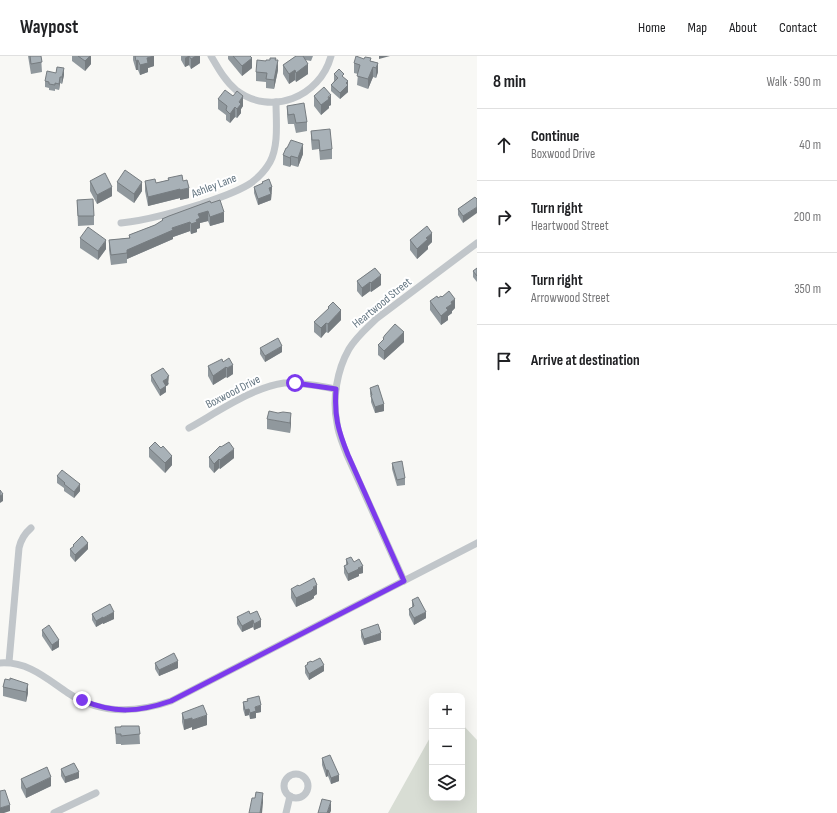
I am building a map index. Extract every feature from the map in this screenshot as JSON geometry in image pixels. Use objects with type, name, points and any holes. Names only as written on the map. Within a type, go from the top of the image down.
[{"type":"street","points":[[211,56],[227,82],[237,91],[256,100],[276,102],[296,98],[314,86],[326,70],[331,56]]},
{"type":"street","name":"Ashley Lane","points":[[121,223],[139,221],[179,211],[221,197],[252,182],[262,174],[273,154],[276,135],[276,102]]},
{"type":"street","name":"Heartwood Street","points":[[404,581],[340,434],[336,414],[336,389],[349,349],[366,329],[376,319],[477,244]]},
{"type":"street","name":"Boxwood Drive","points":[[189,428],[264,387],[285,383],[295,383],[336,389]]},
{"type":"street","points":[[9,662],[20,541],[24,534],[31,528]]},
{"type":"street","points":[[0,663],[9,662],[37,671],[70,694],[94,706],[120,710],[146,709],[171,701],[477,543]]},
{"type":"street","points":[[54,813],[96,793]]},
{"type":"street","points":[[286,813],[290,796]]},
{"type":"shaded area","points":[[465,727],[477,740],[477,813],[388,813],[429,739],[429,801],[465,801]]},
{"type":"building","points":[[30,56],[41,56],[42,62],[31,64]]},
{"type":"building","points":[[78,56],[90,56],[85,61]]},
{"type":"building","points":[[135,56],[154,56],[147,58],[148,63],[140,65],[138,60],[136,61]]},
{"type":"building","points":[[189,56],[196,56],[191,59]]},
{"type":"building","points":[[233,56],[250,56],[252,58],[242,66]]},
{"type":"building","points":[[296,56],[303,56],[308,64],[296,73],[295,70],[289,74],[283,65]]},
{"type":"building","points":[[356,56],[364,59],[365,57],[371,58],[370,61],[378,63],[376,68],[373,67],[368,79],[357,76],[360,65],[354,63]]},
{"type":"building","points":[[270,58],[276,58],[275,60],[278,60],[274,80],[266,79],[267,73],[256,72],[257,60],[266,61],[270,60]]},
{"type":"building","points":[[57,67],[64,68],[59,84],[49,84],[49,82],[45,81],[47,71],[56,73]]},
{"type":"building","points":[[339,69],[344,74],[342,76],[348,81],[346,83],[348,85],[340,93],[331,85],[338,78],[334,74]]},
{"type":"building","points":[[324,87],[331,95],[328,97],[329,99],[321,105],[314,96]]},
{"type":"building","points":[[225,90],[233,96],[237,91],[243,96],[239,102],[241,104],[237,109],[235,107],[230,114],[226,110],[227,106],[218,99]]},
{"type":"building","points":[[304,103],[307,122],[296,123],[294,114],[288,115],[287,106]]},
{"type":"building","points":[[330,129],[332,149],[320,151],[319,140],[312,140],[311,131]]},
{"type":"building","points":[[291,140],[303,144],[298,158],[291,156],[290,158],[283,155]]},
{"type":"building","points":[[125,170],[142,182],[134,194],[117,182]]},
{"type":"building","points":[[105,173],[112,187],[97,195],[90,181]]},
{"type":"building","points":[[182,175],[183,181],[187,180],[189,188],[148,197],[145,181],[155,179],[156,183],[169,180],[168,178]]},
{"type":"building","points":[[269,179],[272,187],[269,188],[271,194],[258,199],[254,187]]},
{"type":"building","points":[[475,197],[477,199],[477,207],[463,216],[458,209]]},
{"type":"building","points":[[93,199],[94,216],[78,216],[77,200]]},
{"type":"building","points":[[220,200],[224,212],[210,217],[208,211],[198,214],[200,218],[196,220],[197,222],[191,224],[190,222],[172,228],[173,230],[127,250],[127,253],[111,255],[109,240],[130,238],[129,235],[155,225],[163,220],[162,219],[169,216],[210,201],[211,203]]},
{"type":"building","points":[[427,226],[432,233],[417,249],[410,240]]},
{"type":"building","points":[[88,227],[106,240],[98,251],[80,238]]},
{"type":"building","points":[[375,268],[381,275],[362,288],[357,281]]},
{"type":"building","points":[[477,268],[477,276],[473,271]]},
{"type":"building","points":[[449,291],[455,299],[451,302],[452,304],[446,308],[448,310],[441,316],[430,301],[437,296],[438,298],[441,296],[442,297]]},
{"type":"building","points":[[333,302],[341,310],[328,324],[326,323],[321,328],[314,322],[329,308],[328,307]]},
{"type":"building","points":[[395,324],[404,332],[384,351],[378,345]]},
{"type":"building","points":[[278,338],[282,346],[265,356],[260,348]]},
{"type":"building","points":[[229,358],[233,365],[227,368],[226,367],[213,376],[208,366],[222,359],[223,362]]},
{"type":"building","points":[[163,368],[169,376],[163,381],[166,386],[160,390],[151,375]]},
{"type":"building","points":[[378,385],[384,404],[375,407],[370,388]]},
{"type":"building","points":[[269,411],[291,413],[290,423],[267,419]]},
{"type":"building","points":[[155,442],[161,448],[163,446],[172,456],[165,463],[149,448]]},
{"type":"building","points":[[229,442],[234,449],[214,464],[209,457],[220,446],[221,447]]},
{"type":"building","points":[[402,461],[405,478],[397,480],[392,463]]},
{"type":"building","points":[[62,470],[80,484],[74,492],[57,476]]},
{"type":"building","points":[[82,536],[88,543],[75,555],[70,549]]},
{"type":"building","points":[[351,557],[354,562],[359,559],[363,566],[348,574],[344,566],[348,564],[346,559]]},
{"type":"building","points":[[314,578],[317,585],[313,587],[314,588],[311,591],[296,598],[291,589]]},
{"type":"building","points":[[418,597],[426,612],[414,618],[409,609],[414,606],[412,600]]},
{"type":"building","points":[[110,604],[114,612],[96,621],[92,614]]},
{"type":"building","points":[[249,611],[250,614],[257,611],[261,620],[254,624],[253,620],[242,626],[237,617]]},
{"type":"building","points":[[378,624],[381,633],[364,639],[361,630]]},
{"type":"building","points":[[49,625],[59,640],[52,645],[42,630]]},
{"type":"building","points":[[174,653],[178,661],[159,670],[155,663]]},
{"type":"building","points":[[320,658],[324,665],[309,674],[305,666],[308,664],[307,663]]},
{"type":"building","points":[[10,678],[28,684],[26,692],[3,687],[5,679],[10,680]]},
{"type":"building","points":[[259,696],[261,705],[255,707],[256,711],[250,713],[249,709],[245,710],[243,702],[248,701],[247,699]]},
{"type":"building","points":[[203,705],[207,715],[192,720],[192,718],[184,720],[182,713]]},
{"type":"building","points":[[139,726],[140,734],[121,736],[121,734],[116,734],[115,727]]},
{"type":"building","points":[[330,755],[339,775],[331,778],[328,770],[326,770],[322,758]]},
{"type":"building","points":[[74,763],[79,772],[65,777],[61,769]]},
{"type":"building","points":[[47,767],[51,777],[26,789],[21,779]]},
{"type":"building","points":[[5,790],[10,805],[0,808],[0,791]]},
{"type":"building","points":[[256,792],[263,793],[260,813],[249,813],[252,798],[255,798]]},
{"type":"building","points":[[322,799],[331,801],[327,813],[318,813]]},
{"type":"route","points":[[82,700],[94,706],[120,710],[146,709],[171,701],[404,581],[340,434],[337,424],[335,404],[336,389],[295,383]]}]
